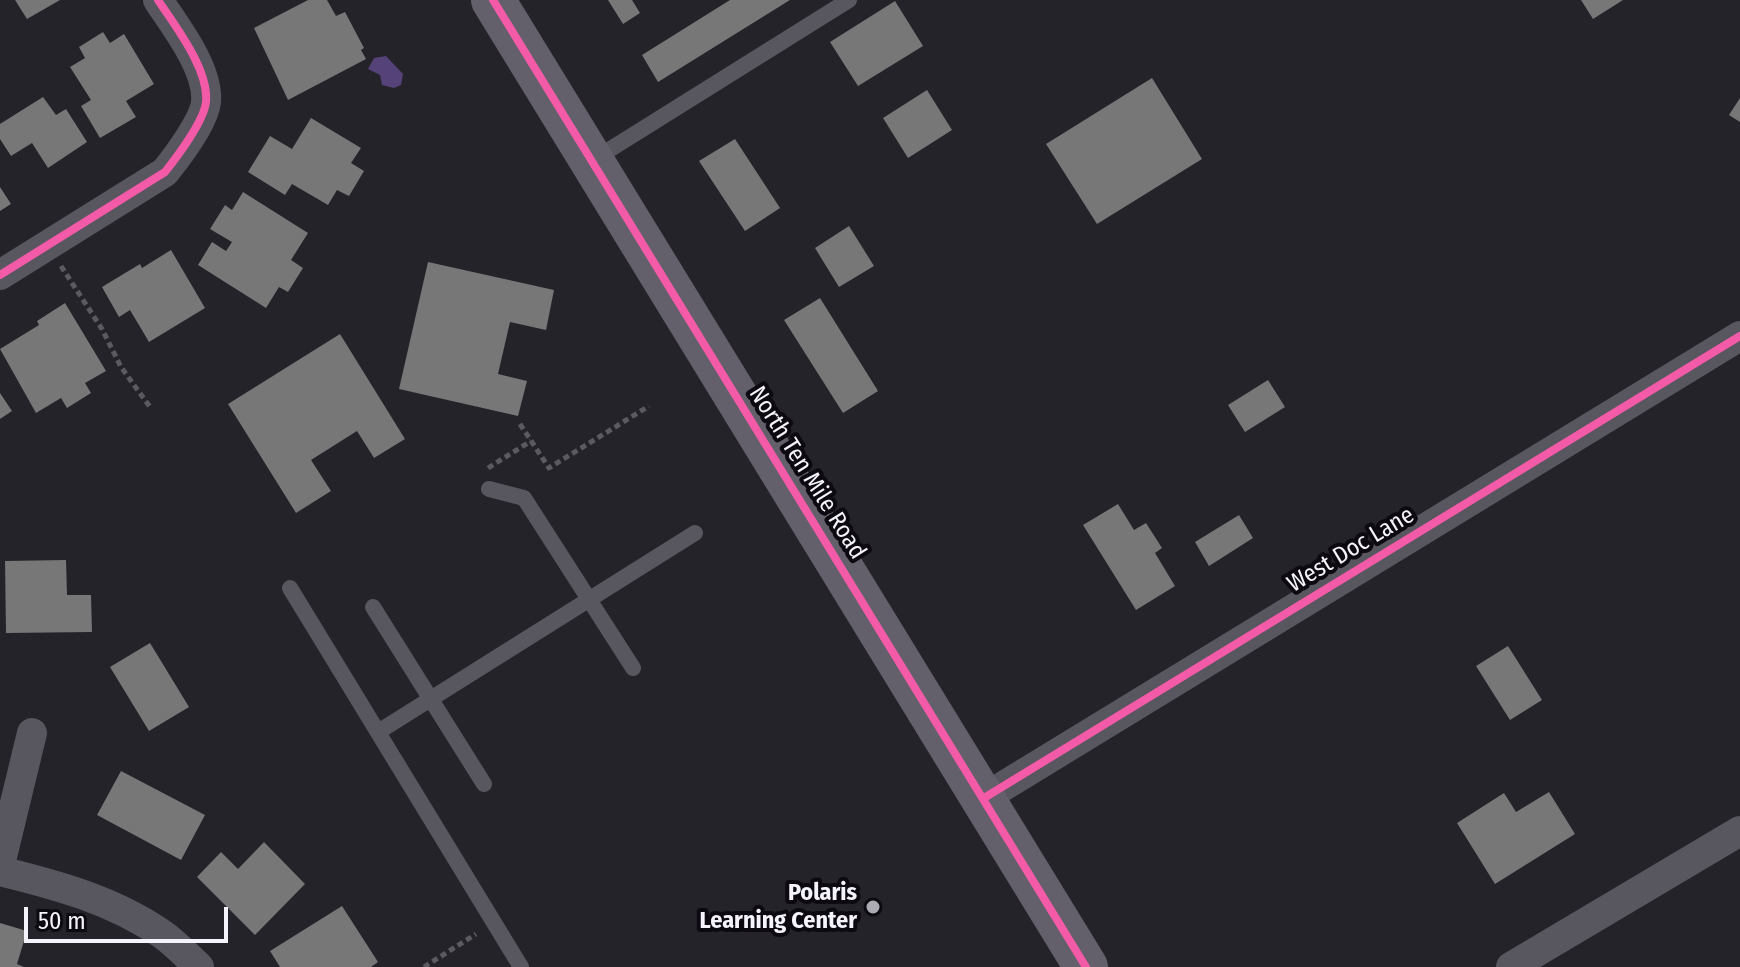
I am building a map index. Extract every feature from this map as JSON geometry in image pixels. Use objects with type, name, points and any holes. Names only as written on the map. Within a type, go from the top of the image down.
[{"type":"main road","name":"North Ten Mile Road","points":[[493,0],[1086,967]]},
{"type":"street","points":[[0,275],[165,172],[186,147],[206,102],[199,64],[158,0]]},
{"type":"street","name":"West Doc Lane","points":[[984,798],[1740,336]]},
{"type":"street","points":[[32,733],[0,868],[111,904],[162,934],[199,967]]},
{"type":"street","points":[[1511,967],[1740,831]]},
{"type":"lane","points":[[592,161],[849,0]]},
{"type":"lane","points":[[489,489],[524,498],[633,668]]},
{"type":"lane","points":[[378,732],[695,533]]},
{"type":"lane","points":[[290,588],[521,967]]},
{"type":"lane","points":[[373,607],[484,784]]},
{"type":"path","points":[[48,245],[94,316],[121,367],[150,407]]},
{"type":"path","points":[[520,424],[549,468],[649,406]]},
{"type":"path","points":[[479,473],[531,441]]},
{"type":"path","points":[[424,967],[494,923]]},
{"type":"shaded area","points":[[386,56],[403,74],[401,85],[394,88],[382,85],[380,75],[368,69],[374,58]]},
{"type":"building","points":[[15,0],[60,0],[27,19]]},
{"type":"building","points":[[308,0],[327,0],[336,16],[345,12],[364,48],[361,50],[366,59],[288,100],[254,28]]},
{"type":"building","points":[[608,0],[632,0],[640,13],[623,24]]},
{"type":"building","points":[[730,0],[790,0],[658,82],[642,55]]},
{"type":"building","points":[[1581,0],[1623,0],[1593,19]]},
{"type":"building","points":[[895,1],[923,46],[858,86],[830,42]]},
{"type":"building","points":[[103,32],[110,43],[124,34],[154,84],[126,101],[136,117],[100,138],[81,106],[91,100],[70,67],[85,58],[79,47]]},
{"type":"building","points":[[1152,78],[1202,159],[1097,224],[1046,144]]},
{"type":"building","points":[[927,90],[952,130],[908,158],[883,118]]},
{"type":"building","points":[[43,97],[56,115],[66,109],[87,142],[48,168],[32,143],[11,156],[0,139],[0,124]]},
{"type":"building","points":[[1740,98],[1740,122],[1729,115]]},
{"type":"building","points":[[311,118],[361,148],[351,163],[364,171],[349,196],[337,190],[328,205],[292,184],[285,195],[248,172],[270,136],[292,149]]},
{"type":"building","points":[[735,139],[780,208],[745,231],[699,161]]},
{"type":"building","points":[[0,187],[11,204],[0,211]]},
{"type":"building","points":[[243,192],[308,233],[291,260],[303,268],[288,292],[279,287],[266,308],[198,265],[212,242],[226,251],[232,242],[210,229],[225,205],[232,210]]},
{"type":"building","points":[[849,226],[874,266],[839,287],[815,248]]},
{"type":"building","points":[[171,250],[205,308],[149,342],[130,310],[119,317],[102,287]]},
{"type":"building","points":[[428,262],[554,290],[546,330],[510,322],[498,374],[527,381],[518,416],[399,389]]},
{"type":"building","points":[[820,298],[878,391],[843,413],[784,320]]},
{"type":"building","points":[[65,303],[106,371],[85,383],[91,393],[67,408],[61,398],[36,413],[0,349],[39,325],[37,321]]},
{"type":"building","points":[[340,334],[405,439],[374,458],[357,431],[311,460],[331,491],[296,513],[228,404]]},
{"type":"building","points":[[1268,380],[1285,407],[1245,432],[1228,405]]},
{"type":"building","points":[[0,393],[12,411],[0,419]]},
{"type":"building","points":[[1118,504],[1134,530],[1146,523],[1162,548],[1155,553],[1175,586],[1136,610],[1083,525]]},
{"type":"building","points":[[1239,515],[1253,538],[1209,566],[1195,542]]},
{"type":"building","points":[[66,560],[67,595],[91,595],[92,632],[6,633],[5,561]]},
{"type":"building","points":[[150,643],[189,707],[149,731],[110,667]]},
{"type":"building","points":[[1508,646],[1542,700],[1510,720],[1476,666]]},
{"type":"building","points":[[121,771],[205,815],[181,860],[97,815]]},
{"type":"building","points":[[1549,792],[1575,834],[1495,884],[1457,823],[1504,793],[1516,812]]},
{"type":"building","points":[[264,842],[305,884],[255,935],[197,877],[221,852],[238,869]]},
{"type":"building","points":[[342,906],[378,962],[371,967],[280,967],[270,951]]},
{"type":"building","points":[[0,923],[27,931],[17,964],[24,967],[0,967]]},
{"type":"cycle path","points":[[0,275],[165,172],[195,129],[206,102],[202,76],[190,48],[158,0]]},
{"type":"cycle path","points":[[493,0],[1086,967]]},
{"type":"cycle path","points":[[984,798],[1740,336]]},
{"type":"place","name":"Polaris Learning Center","points":[[873,907]]}]
